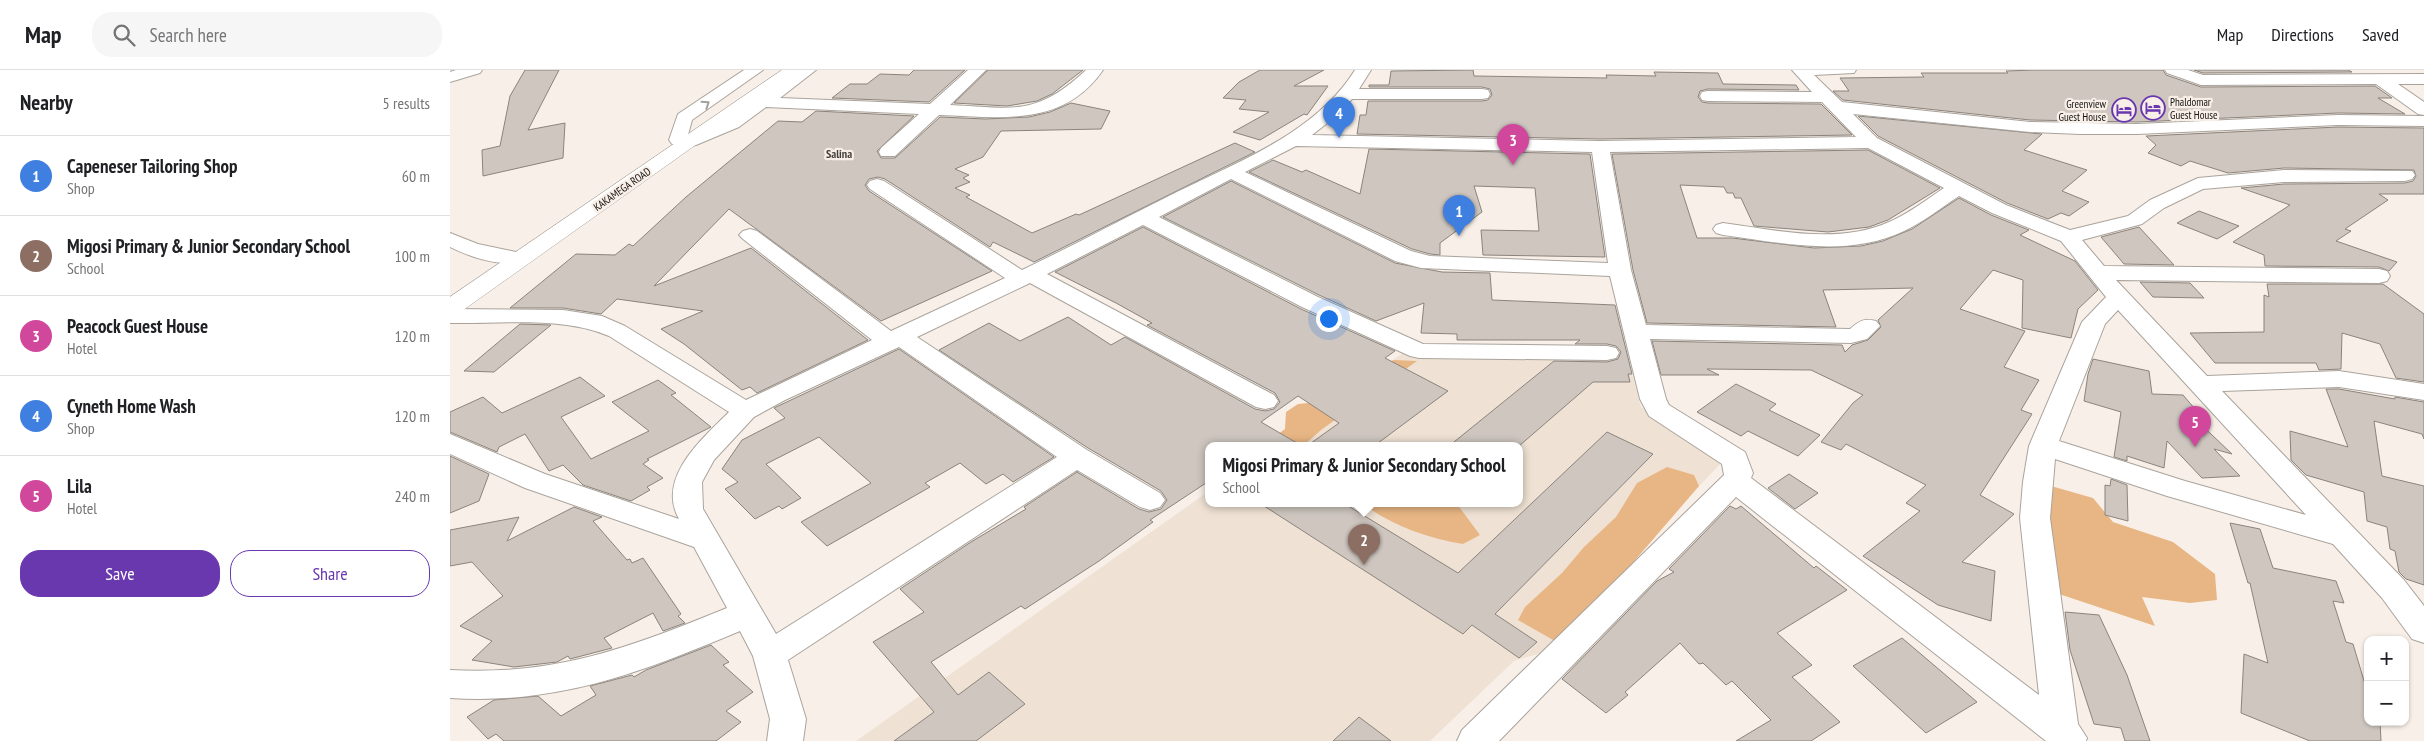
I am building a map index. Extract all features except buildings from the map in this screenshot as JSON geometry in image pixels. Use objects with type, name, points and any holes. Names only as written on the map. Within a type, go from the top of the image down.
[{"type":"highway","name":"KAKAMEGA ROAD","points":[[450,308],[684,141],[773,70]]},
{"type":"highway","name":"KAKAMEGA ROAD","points":[[450,296],[684,141],[763,93],[794,70]]},
{"type":"street","points":[[450,77],[474,70]]},
{"type":"street","points":[[755,70],[684,118],[684,141],[733,123],[808,70]]},
{"type":"street","points":[[888,152],[931,110],[978,70]]},
{"type":"street","points":[[763,102],[1017,113],[1031,111],[1064,100],[1095,70]]},
{"type":"street","points":[[785,741],[788,719],[770,655],[688,509],[688,482],[704,455],[745,410],[1026,276],[1293,140],[1333,111],[1349,94],[1363,70]]},
{"type":"street","points":[[1800,70],[1871,142],[1999,209],[2068,237],[2119,296],[2399,596],[2424,630]]},
{"type":"street","points":[[1811,70],[1848,70]]},
{"type":"street","points":[[2173,70],[2201,80],[2424,79]]},
{"type":"street","points":[[2381,80],[2424,110]]},
{"type":"street","points":[[1349,94],[1482,94]]},
{"type":"street","points":[[1708,96],[1831,102],[2030,127],[2080,129],[2156,128],[2338,120],[2424,121]]},
{"type":"street","points":[[1293,140],[1600,147],[1871,142]]},
{"type":"street","points":[[1475,741],[1739,473],[1736,459],[1658,410],[1653,399],[1638,332],[1620,270],[1600,147]]},
{"type":"street","points":[[1230,172],[1308,208],[1403,256],[1429,263],[1620,270]]},
{"type":"street","points":[[2068,237],[2135,220],[2157,204],[2198,184],[2284,176],[2365,177],[2405,175]]},
{"type":"street","points":[[877,185],[1026,276],[1264,401]]},
{"type":"street","points":[[1723,229],[1789,238],[1829,240],[1869,235],[1896,227],[1957,188]]},
{"type":"street","points":[[1144,217],[1310,302],[1419,351],[1607,353]]},
{"type":"street","points":[[750,235],[896,339],[1077,457],[1150,500]]},
{"type":"street","points":[[450,239],[472,249],[508,257]]},
{"type":"street","points":[[2098,273],[2379,276]]},
{"type":"street","points":[[2066,736],[2035,518],[2037,482],[2044,446],[2094,322],[2119,296]]},
{"type":"street","points":[[450,316],[563,317],[594,321],[617,331],[745,410]]},
{"type":"street","points":[[1638,332],[1851,336],[1858,334],[1868,326]]},
{"type":"street","points":[[2203,384],[2339,379],[2424,392]]},
{"type":"street","points":[[450,443],[535,480],[705,539]]},
{"type":"street","points":[[2044,446],[2177,489],[2343,536]]},
{"type":"street","points":[[770,655],[1077,457]]},
{"type":"street","points":[[1734,480],[2066,736]]},
{"type":"street","points":[[450,684],[500,686],[577,675],[651,653],[747,614]]},
{"type":"shaded area","points":[[1403,353],[1627,354],[1641,407],[1724,460],[1541,653],[1514,661],[1430,741],[856,741],[1205,494],[1205,507],[1523,507],[1523,442],[1277,442]]},
{"type":"shaded area","points":[[1394,360],[1417,361],[1321,430],[1308,442],[1267,442],[1285,429],[1286,412],[1298,404],[1318,402],[1370,368]]},
{"type":"shaded area","points":[[1667,467],[1694,475],[1699,486],[1562,645],[1518,620],[1525,607],[1562,573],[1584,547],[1616,517],[1637,483]]},
{"type":"shaded area","points":[[2037,482],[2093,498],[2113,522],[2173,542],[2215,574],[2217,600],[2190,603],[2142,597],[2155,626],[2044,589]]},
{"type":"shaded area","points":[[1367,507],[1459,507],[1480,535],[1463,544],[1411,530]]},
{"type":"place","name":"Phaldomar Guest House","points":[[2153,108]]},
{"type":"place","name":"Greenview Guest House","points":[[2124,110]]},
{"type":"place","name":"Cyneth Home Wash","points":[[1339,138]]},
{"type":"place","name":"Peacock Guest House","points":[[1513,165]]},
{"type":"place","name":"Capeneser Tailoring Shop","points":[[1459,236]]},
{"type":"place","name":"Lila","points":[[2195,447]]},
{"type":"place","name":"Migosi Primary & Junior Secondary School","points":[[1364,565]]},
{"type":"district","name":"Salina","points":[[839,154]]}]
